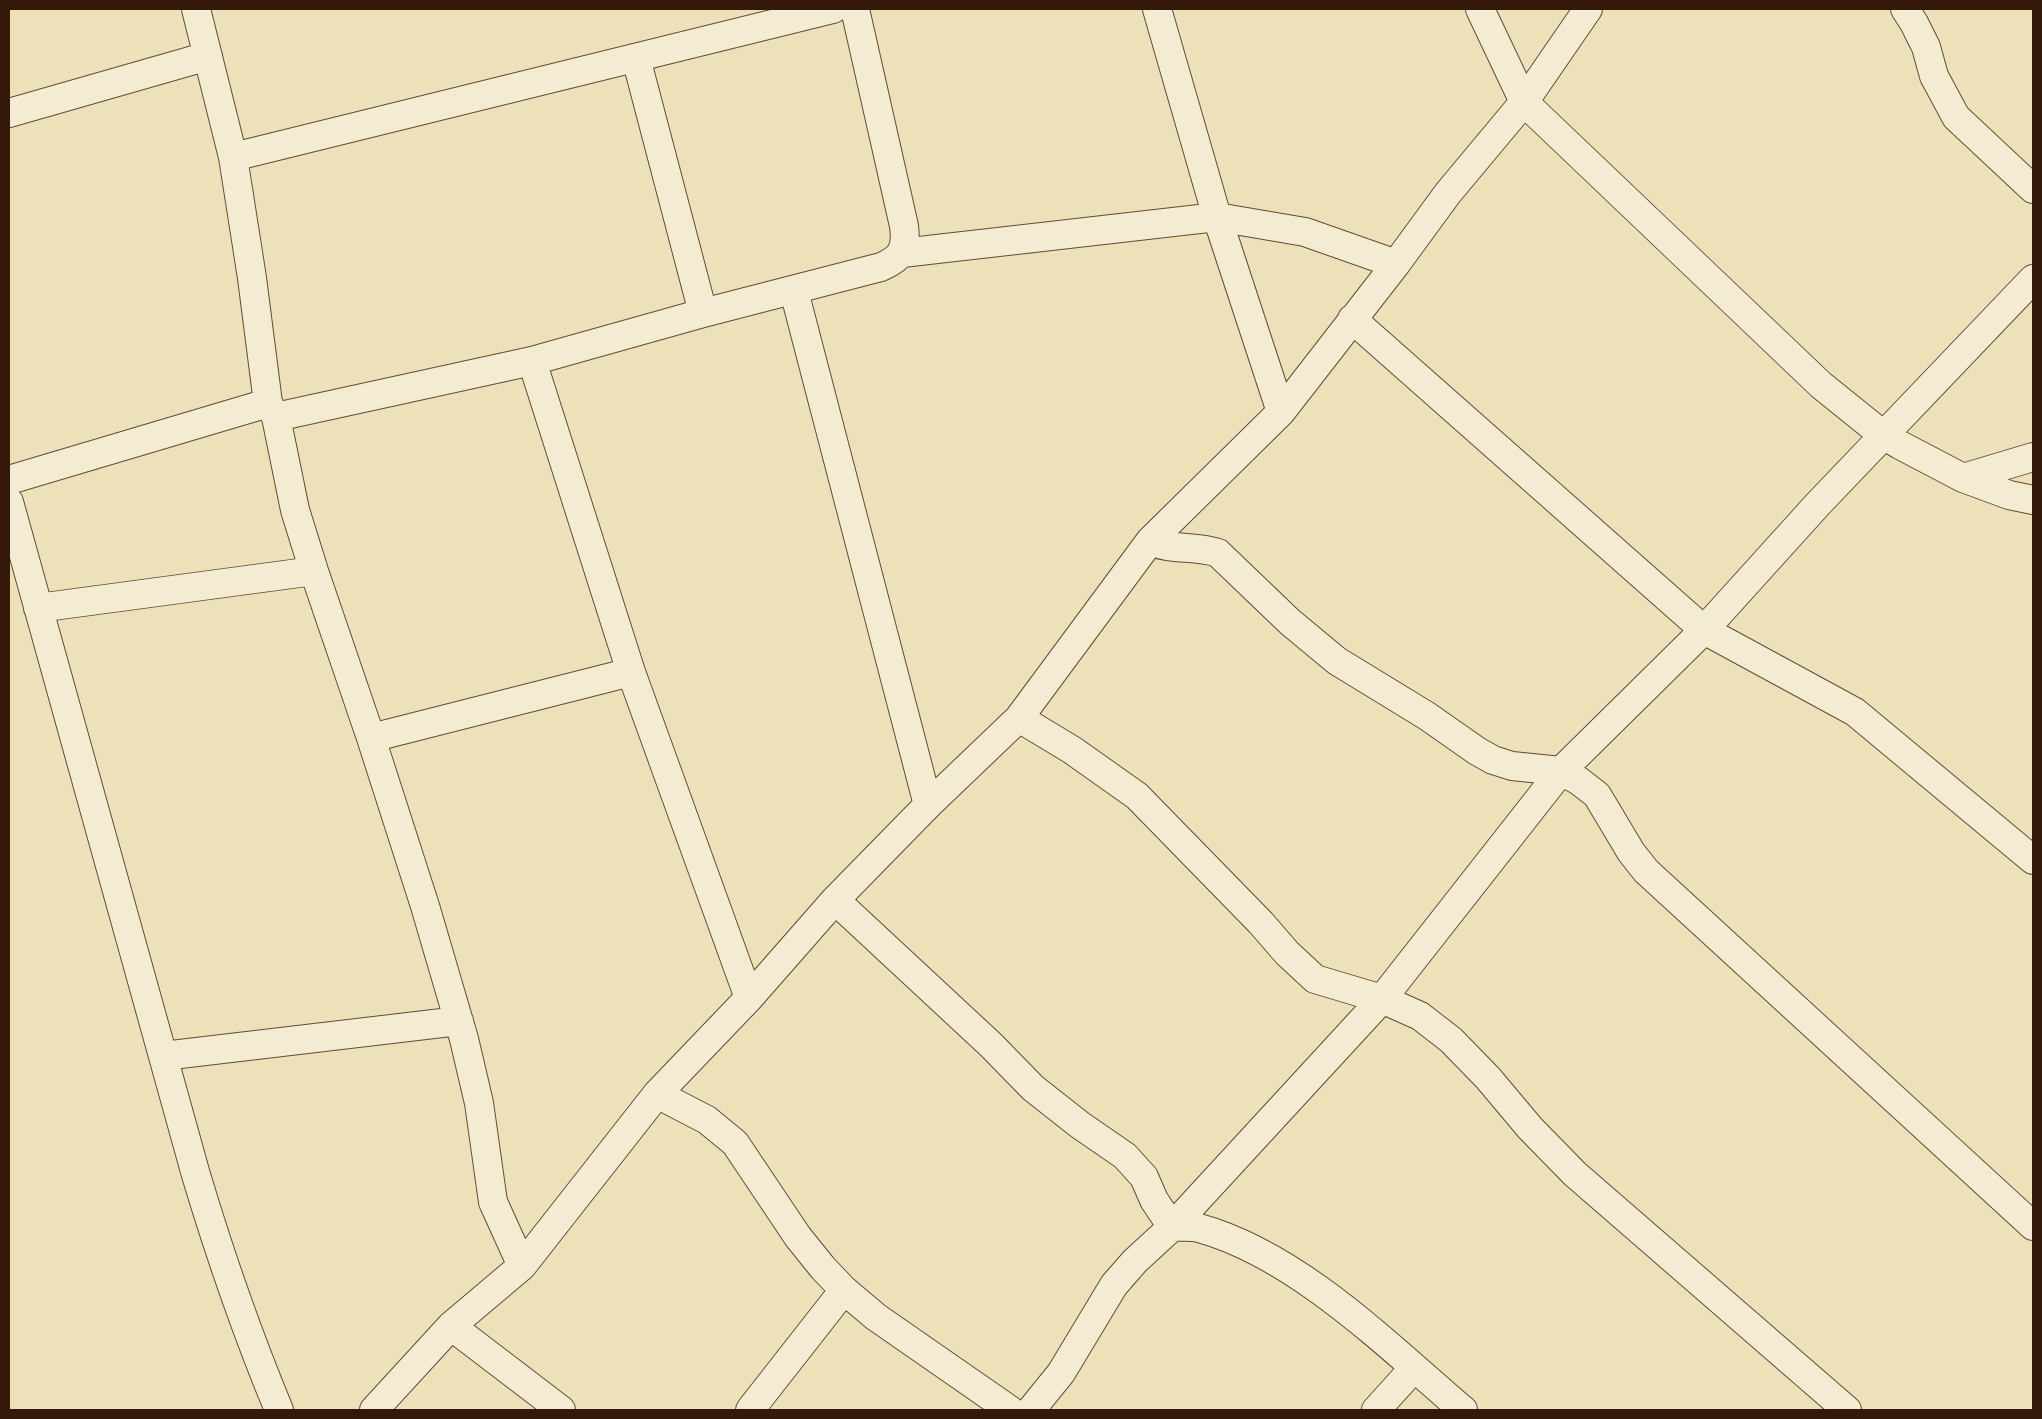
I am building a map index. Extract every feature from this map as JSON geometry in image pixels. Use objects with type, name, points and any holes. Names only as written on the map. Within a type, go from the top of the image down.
[{"type":"street","points":[[196,9],[233,157],[272,410],[295,510],[425,906],[459,1021],[479,1103],[493,1202],[522,1266]]},
{"type":"street","points":[[233,157],[832,9]]},
{"type":"street","points":[[9,480],[272,410],[532,360],[703,313],[881,268],[893,262],[902,253],[906,240],[904,226],[855,9]]},
{"type":"street","points":[[1156,9],[1217,217],[1281,412]]},
{"type":"street","points":[[1480,9],[1524,102],[1821,385],[1883,435],[1963,478],[2009,495],[2033,500]]},
{"type":"street","points":[[374,1410],[451,1326],[522,1266],[657,1094],[749,998],[835,900],[1019,718],[1150,541],[1281,412],[1396,264],[1448,193],[1524,102],[1588,9]]},
{"type":"street","points":[[1905,9],[1926,47],[1934,76],[1956,117],[2033,189]]},
{"type":"street","points":[[9,114],[208,56]]},
{"type":"street","points":[[636,58],[703,313]]},
{"type":"street","points":[[902,253],[1217,217],[1305,232],[1396,264]]},
{"type":"street","points":[[1031,1410],[1061,1373],[1114,1286],[1135,1261],[1172,1227],[1382,999],[1561,771],[1704,630],[1818,504],[2033,279]]},
{"type":"street","points":[[794,291],[928,806]]},
{"type":"street","points":[[1352,319],[1704,630],[1855,712],[2033,860]]},
{"type":"street","points":[[532,360],[631,672],[749,998]]},
{"type":"street","points":[[1963,478],[2033,457]]},
{"type":"street","points":[[9,502],[196,1175],[224,1266],[250,1341],[279,1410]]},
{"type":"street","points":[[1150,541],[1159,545],[1206,549],[1218,553],[1290,622],[1337,661],[1428,716],[1493,760],[1512,766],[1561,771],[1579,780],[1597,795],[1631,852],[1646,871],[2033,1226]]},
{"type":"street","points":[[38,608],[314,571]]},
{"type":"street","points":[[371,738],[631,672]]},
{"type":"street","points":[[1019,718],[1072,750],[1136,796],[1261,923],[1287,953],[1315,979],[1382,999],[1420,1016],[1451,1040],[1488,1078],[1530,1128],[1575,1174],[1847,1410]]},
{"type":"street","points":[[835,900],[991,1045],[1033,1088],[1080,1125],[1125,1156],[1144,1177],[1154,1200],[1172,1227]]},
{"type":"street","points":[[164,1056],[459,1021]]},
{"type":"street","points":[[657,1094],[707,1120],[735,1143],[798,1237],[844,1290],[876,1317],[1010,1410]]},
{"type":"street","points":[[1172,1227],[1197,1228],[1224,1237],[1292,1272],[1329,1297],[1463,1410]]},
{"type":"street","points":[[750,1410],[844,1290]]},
{"type":"street","points":[[451,1326],[561,1410]]},
{"type":"street","points":[[1376,1410],[1414,1368]]}]
